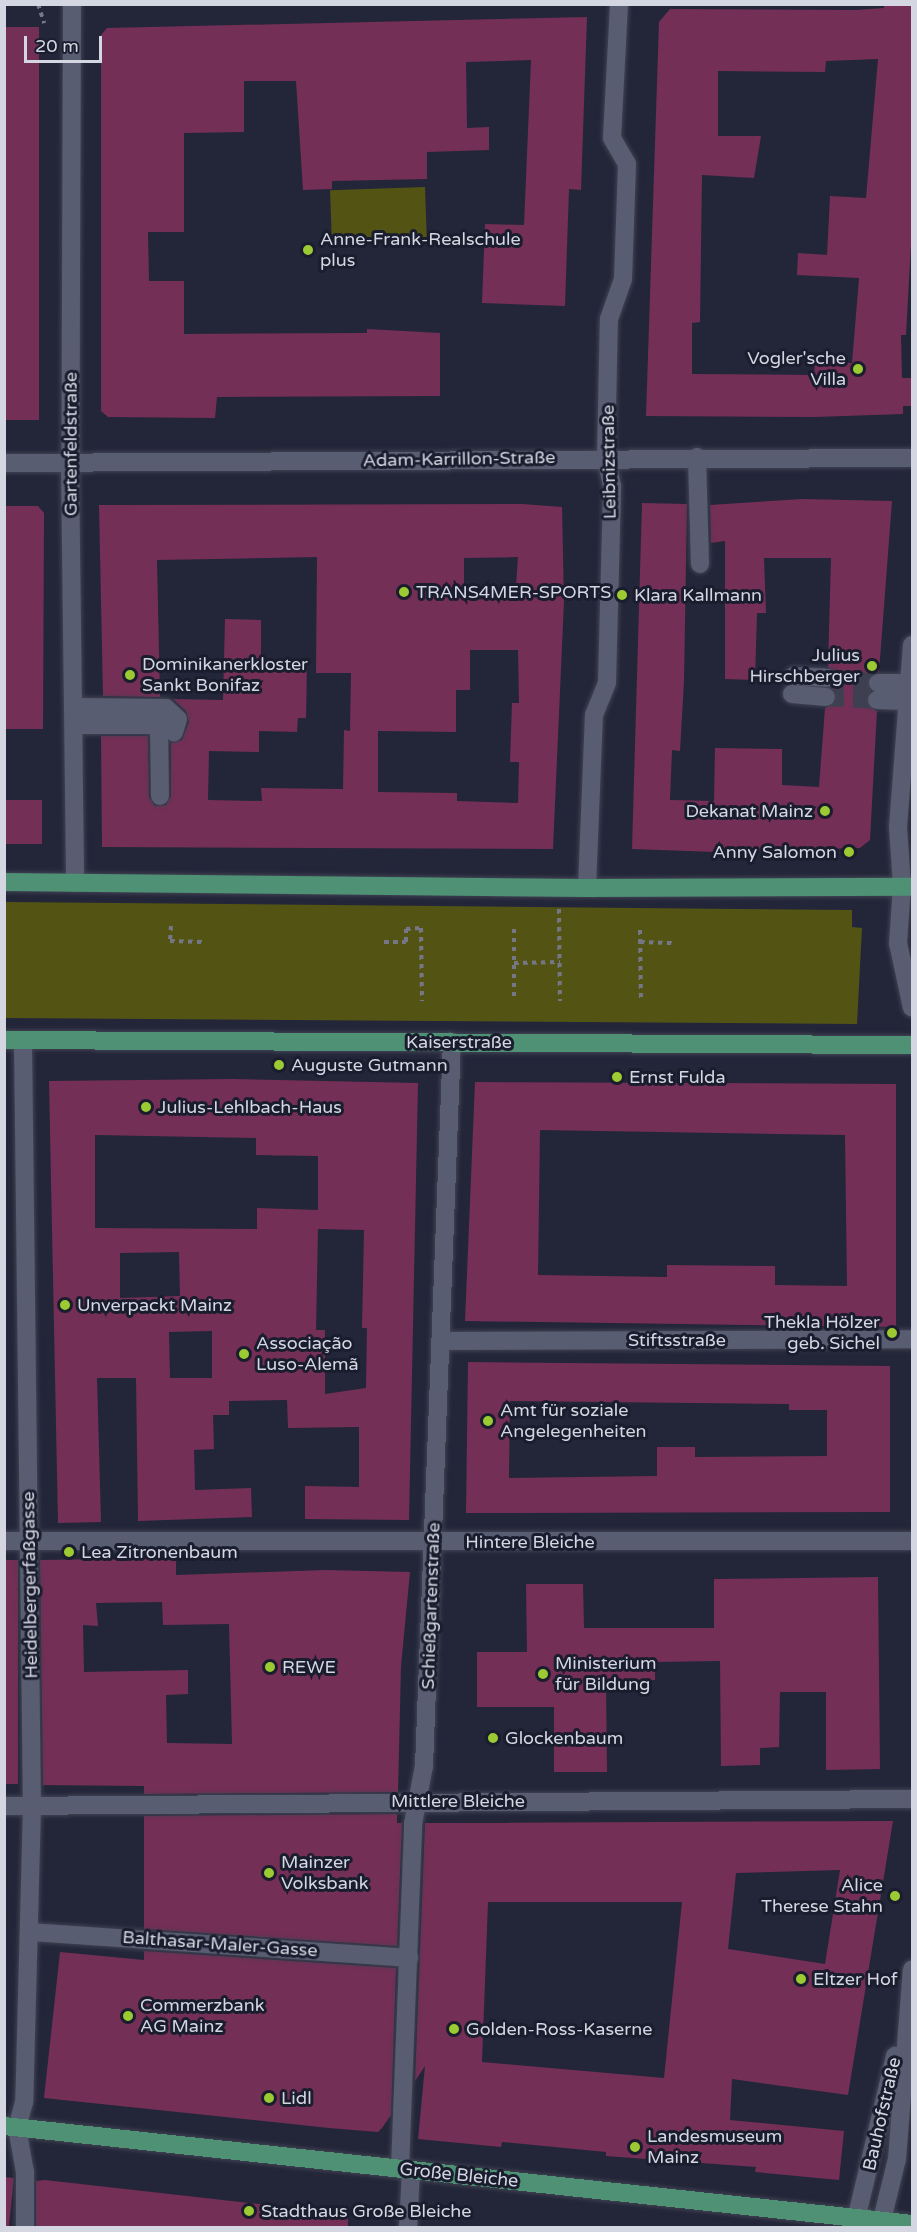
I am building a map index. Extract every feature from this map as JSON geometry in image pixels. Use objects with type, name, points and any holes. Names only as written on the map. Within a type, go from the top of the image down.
[{"type":"main road","points":[[4,882],[909,890]]},
{"type":"main road","name":"Kaiserstraße","points":[[4,1040],[912,1045]]},
{"type":"main road","name":"Große Bleiche","points":[[11,2127],[406,2169],[855,2223],[912,2224]]},
{"type":"street","name":"Gartenfeldstraße","points":[[72,4],[70,464],[75,706],[75,883]]},
{"type":"street","name":"Leibnizstraße","points":[[587,888],[594,714],[608,682],[612,486],[606,457],[609,319],[623,279],[627,164],[612,138],[620,4]]},
{"type":"street","name":"Adam-Karrillon-Straße","points":[[4,463],[606,457],[912,458]]},
{"type":"street","points":[[697,457],[700,564]]},
{"type":"street","points":[[912,645],[898,827],[909,890],[898,943],[912,1008]]},
{"type":"street","points":[[826,698],[793,685],[827,678]]},
{"type":"street","points":[[908,701],[878,692],[909,683]]},
{"type":"street","points":[[75,706],[166,708],[178,719],[174,732]]},
{"type":"street","points":[[75,725],[159,725],[160,796]]},
{"type":"street","name":"Heidelbergerfaßgasse","points":[[11,2127],[24,2102],[32,1806],[23,1041]]},
{"type":"street","name":"Schießgartenstraße","points":[[408,2228],[406,2169],[413,1824],[424,1766],[452,1042]]},
{"type":"street","name":"Stiftsstraße","points":[[442,1341],[912,1340]]},
{"type":"street","name":"Hintere Bleiche","points":[[4,1541],[912,1541]]},
{"type":"street","name":"Mittlere Bleiche","points":[[4,1806],[417,1800],[912,1799]]},
{"type":"street","name":"Balthasar-Maler-Gasse","points":[[30,1932],[316,1945],[409,1958]]},
{"type":"street","name":"Bauhofstraße","points":[[881,2224],[897,2159],[907,2010],[912,1970]]},
{"type":"street","name":"Bauhofstraße","points":[[855,2223],[907,2010]]},
{"type":"street","points":[[11,2127],[25,2172],[25,2228]]},
{"type":"path","points":[[38,4],[44,23]]},
{"type":"path","points":[[559,908],[560,1001]]},
{"type":"path","points":[[171,926],[170,941],[201,942]]},
{"type":"path","points":[[384,942],[406,942],[406,929],[421,928],[422,1000]]},
{"type":"path","points":[[514,929],[514,1001]]},
{"type":"path","points":[[640,930],[641,1002]]},
{"type":"path","points":[[640,942],[676,943]]},
{"type":"path","points":[[514,963],[560,962]]},
{"type":"shaded area","points":[[425,187],[427,240],[332,243],[330,190]]},
{"type":"shaded area","points":[[5,902],[852,910],[852,927],[862,928],[857,1024],[5,1018]]},
{"type":"building","points":[[884,4],[912,4],[912,227],[906,335],[901,335],[902,378],[912,378],[912,406],[903,406],[903,414],[814,417],[646,416],[659,22],[670,9],[856,10],[884,8]],"holes":[[[878,59],[866,198],[830,196],[827,255],[798,253],[797,275],[859,278],[852,363],[815,362],[814,375],[692,374],[692,323],[700,322],[702,175],[754,178],[761,136],[718,136],[718,71],[825,72],[826,61]]]},
{"type":"building","points":[[587,17],[581,190],[569,189],[565,306],[482,303],[485,224],[524,225],[531,60],[466,62],[467,128],[489,127],[489,150],[427,152],[427,179],[332,181],[332,189],[303,190],[296,81],[244,81],[244,132],[184,133],[184,232],[148,232],[149,281],[184,281],[184,334],[367,333],[367,329],[440,333],[440,396],[217,397],[215,418],[108,417],[101,411],[101,35],[107,28]]},
{"type":"building","points":[[4,27],[39,27],[39,420],[4,420]]},
{"type":"building","points":[[802,499],[892,501],[879,672],[872,674],[867,682],[871,691],[867,705],[877,711],[870,840],[860,848],[716,852],[632,849],[642,503],[687,504],[684,681],[680,751],[672,750],[670,800],[714,801],[715,748],[782,749],[782,785],[819,787],[825,708],[835,703],[832,688],[838,678],[828,667],[831,558],[764,558],[766,613],[757,613],[755,680],[725,679],[725,541],[711,543],[710,505]]},
{"type":"building","points":[[522,504],[562,507],[564,601],[553,849],[102,847],[101,736],[148,736],[149,797],[155,806],[166,805],[171,796],[171,743],[182,740],[189,722],[186,711],[173,699],[223,700],[225,619],[261,620],[261,661],[307,662],[306,718],[298,718],[297,732],[259,731],[259,752],[209,751],[208,800],[262,801],[261,788],[343,789],[344,730],[350,731],[351,673],[316,673],[317,557],[157,560],[160,697],[103,696],[99,505]],"holes":[[[518,557],[515,600],[464,599],[464,558]],[[470,650],[518,650],[519,703],[512,703],[510,762],[519,762],[518,803],[457,801],[457,793],[378,792],[378,731],[456,732],[456,690],[470,690]]]},
{"type":"building","points":[[4,506],[38,506],[44,513],[43,729],[4,729]]},
{"type":"building","points":[[4,800],[42,800],[42,844],[4,844]]},
{"type":"building","points":[[233,1079],[418,1083],[409,1520],[305,1519],[305,1486],[359,1487],[359,1427],[288,1428],[287,1400],[229,1401],[229,1415],[213,1415],[214,1449],[194,1450],[195,1490],[251,1488],[252,1517],[138,1521],[136,1378],[97,1378],[101,1522],[58,1523],[49,1081]],"holes":[[[95,1135],[256,1138],[256,1155],[318,1156],[318,1210],[257,1208],[257,1229],[95,1228]],[[318,1229],[364,1230],[362,1328],[367,1328],[366,1388],[325,1394],[325,1330],[316,1330]],[[179,1252],[180,1296],[120,1298],[120,1253]],[[212,1331],[212,1378],[170,1378],[169,1332]]]},
{"type":"building","points":[[475,1082],[896,1084],[896,1327],[465,1321]],"holes":[[[540,1130],[845,1135],[847,1286],[775,1285],[775,1266],[667,1265],[667,1277],[538,1275]]]},
{"type":"building","points":[[468,1362],[890,1366],[890,1512],[466,1513]],"holes":[[[510,1401],[789,1404],[789,1410],[827,1410],[827,1456],[695,1457],[695,1447],[657,1447],[657,1476],[509,1478]]]},
{"type":"building","points":[[176,1558],[176,1575],[325,1570],[410,1572],[401,1666],[398,1792],[144,1794],[144,1786],[43,1785],[40,1560]],"holes":[[[162,1602],[163,1625],[229,1624],[232,1744],[167,1743],[166,1695],[188,1694],[188,1670],[84,1672],[83,1625],[98,1626],[96,1603]]]},
{"type":"building","points":[[4,1560],[18,1560],[18,1784],[4,1784]]},
{"type":"building","points":[[878,1577],[880,1769],[826,1770],[826,1692],[780,1692],[779,1747],[760,1748],[760,1765],[721,1766],[720,1661],[655,1662],[655,1680],[606,1681],[607,1772],[554,1772],[554,1707],[477,1707],[477,1652],[527,1652],[526,1584],[583,1584],[584,1628],[714,1628],[714,1579]]},
{"type":"building","name":"Mainzer Volksbank","points":[[397,1814],[397,1823],[402,1823],[397,1946],[144,1929],[144,1816]]},
{"type":"building","name":"Golden-Ross-Kaserne","points":[[893,1821],[848,2095],[732,2079],[730,2120],[844,2131],[839,2180],[755,2172],[756,2167],[606,2156],[606,2152],[502,2142],[501,2147],[418,2139],[425,2066],[415,2081],[425,1823]],"holes":[[[840,1870],[825,1964],[728,1949],[736,1873]],[[488,1902],[682,1902],[664,2078],[482,2062]]]},
{"type":"building","points":[[144,1951],[396,1968],[391,2115],[382,2128],[378,2132],[329,2128],[44,2098],[60,1952],[144,1960]]},
{"type":"building","points":[[4,2177],[14,2178],[9,2228],[4,2228]]},
{"type":"building","points":[[45,2180],[348,2214],[348,2228],[36,2228],[36,2181]]},
{"type":"tunnel","points":[[827,678],[878,683]]},
{"type":"tunnel","points":[[826,697],[877,700]]},
{"type":"place","name":"Anne-Frank-Realschule plus","points":[[308,250]]},
{"type":"place","name":"Vogler'sche Villa","points":[[858,369]]},
{"type":"place","name":"TRANS4MER-SPORTS","points":[[404,592]]},
{"type":"place","name":"Klara Kallmann","points":[[622,595]]},
{"type":"place","name":"Julius Hirschberger","points":[[872,666]]},
{"type":"place","name":"Dominikanerkloster Sankt Bonifaz","points":[[130,675]]},
{"type":"place","name":"Dekanat Mainz","points":[[825,811]]},
{"type":"place","name":"Anny Salomon","points":[[849,852]]},
{"type":"place","name":"Auguste Gutmann","points":[[279,1065]]},
{"type":"place","name":"Ernst Fulda","points":[[617,1077]]},
{"type":"place","name":"Julius-Lehlbach-Haus","points":[[146,1107]]},
{"type":"place","name":"Unverpackt Mainz","points":[[65,1305]]},
{"type":"place","name":"Thekla Hölzer geb. Sichel","points":[[892,1333]]},
{"type":"place","name":"Associação Luso-Alemã","points":[[244,1354]]},
{"type":"place","name":"Amt für soziale Angelegenheiten","points":[[488,1421]]},
{"type":"place","name":"Lea Zitronenbaum","points":[[69,1552]]},
{"type":"place","name":"REWE","points":[[270,1667]]},
{"type":"place","name":"Ministerium für Bildung","points":[[543,1674]]},
{"type":"place","name":"Glockenbaum","points":[[493,1738]]},
{"type":"place","name":"Mainzer Volksbank","points":[[269,1873]]},
{"type":"place","name":"Alice Therese Stahn","points":[[895,1896]]},
{"type":"place","name":"Eltzer Hof","points":[[801,1979]]},
{"type":"place","name":"Commerzbank AG Mainz","points":[[128,2016]]},
{"type":"place","name":"Golden-Ross-Kaserne","points":[[454,2029]]},
{"type":"place","name":"Lidl","points":[[269,2098]]},
{"type":"place","name":"Landesmuseum Mainz","points":[[635,2147]]},
{"type":"place","name":"Stadthaus Große Bleiche","points":[[249,2211]]}]
